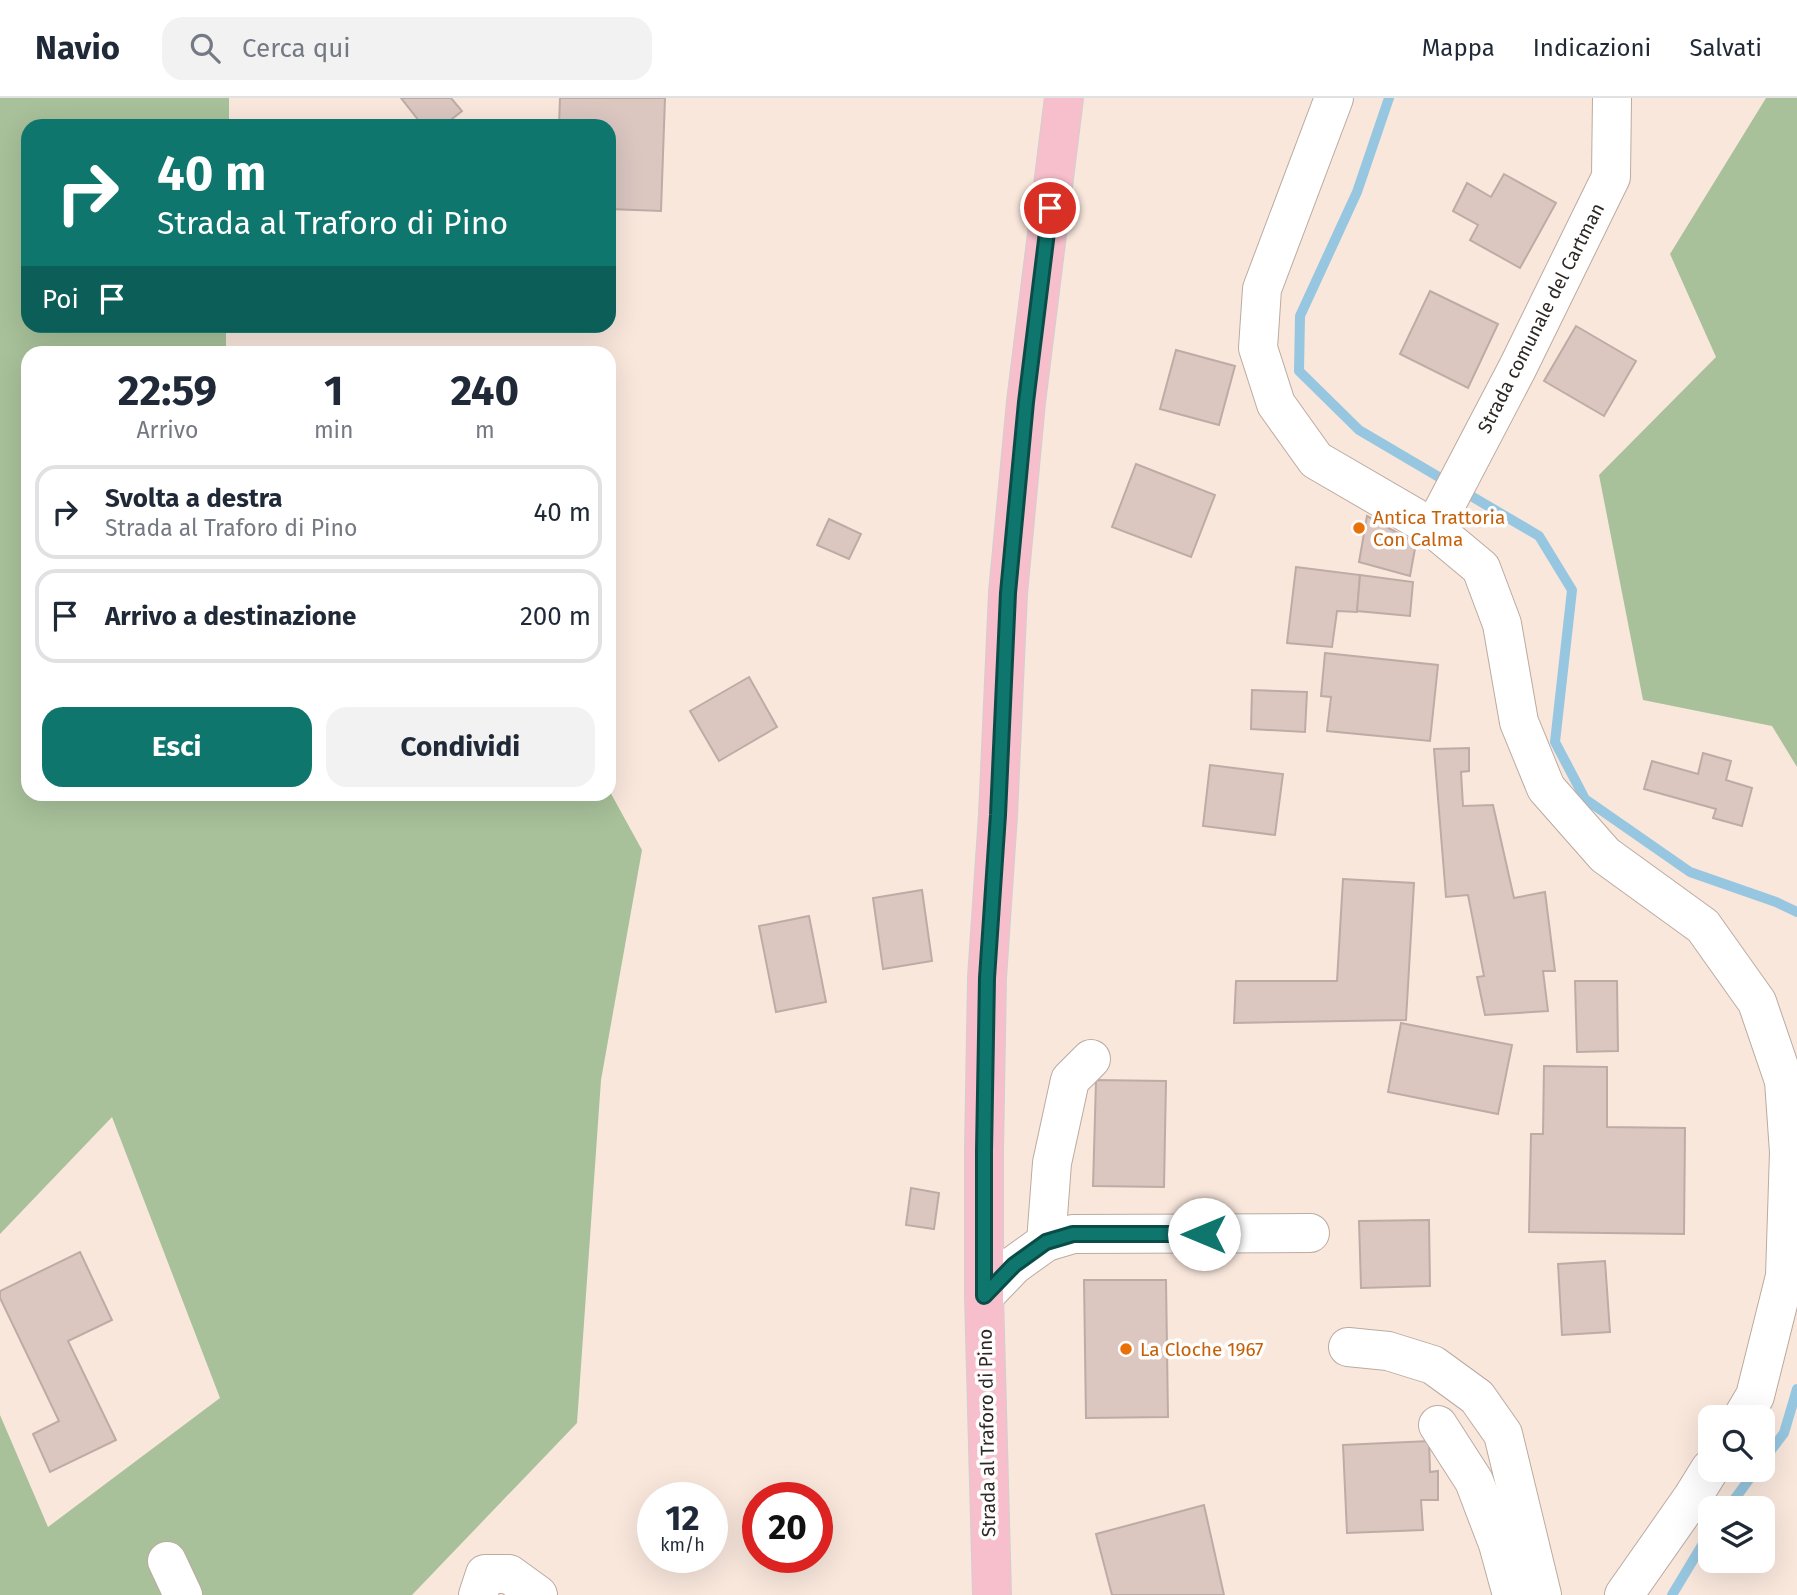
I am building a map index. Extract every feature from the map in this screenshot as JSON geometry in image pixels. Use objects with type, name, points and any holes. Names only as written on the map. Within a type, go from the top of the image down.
[{"type":"main road","name":"Strada al Traforo di Pino","points":[[992,1595],[984,1296],[987,978],[998,815],[1008,593],[1026,402],[1064,98]]},
{"type":"street","points":[[1334,98],[1262,289],[1258,348],[1276,404],[1316,460],[1436,523],[1481,568],[1502,624],[1519,722],[1546,788],[1605,855],[1703,926],[1757,1002],[1784,1081],[1789,1152],[1785,1276],[1755,1396],[1750,1405]]},
{"type":"street","name":"Strada comunale del Cartman","points":[[1436,523],[1518,367],[1611,177],[1612,98]]},
{"type":"street","points":[[1046,1242],[1052,1163],[1070,1080],[1091,1059]]},
{"type":"street","points":[[984,1296],[1014,1265],[1046,1242],[1073,1234],[1310,1233]]},
{"type":"street","points":[[1348,1347],[1388,1351],[1433,1365],[1477,1398],[1503,1434],[1542,1595]]},
{"type":"street","points":[[1438,1425],[1474,1481],[1498,1544],[1513,1595]]},
{"type":"street","points":[[1624,1595],[1702,1482]]},
{"type":"street","points":[[167,1561],[183,1595]]},
{"type":"street","points":[[482,1584],[509,1574],[538,1595]]},
{"type":"green space","points":[[0,98],[229,98],[229,119],[21,119],[21,333],[226,333],[226,346],[21,346],[21,801],[615,801],[642,850],[601,1080],[577,1423],[412,1595],[0,1595],[0,1415],[48,1527],[220,1398],[112,1117],[0,1234]]},
{"type":"green space","points":[[1766,98],[1797,98],[1797,767],[1772,726],[1643,700],[1599,475],[1716,357],[1670,254]]},
{"type":"building","points":[[401,98],[451,98],[462,111],[452,119],[418,119]]},
{"type":"building","points":[[560,98],[665,98],[661,211],[616,209],[616,119],[559,119]]},
{"type":"building","points":[[1504,174],[1556,203],[1520,268],[1470,240],[1478,225],[1453,211],[1467,183],[1491,197]]},
{"type":"building","points":[[1430,291],[1498,324],[1468,388],[1400,354]]},
{"type":"building","points":[[1576,326],[1636,361],[1604,416],[1544,381]]},
{"type":"building","points":[[1176,350],[1235,366],[1219,425],[1160,409]]},
{"type":"building","points":[[1136,464],[1215,495],[1191,557],[1112,527]]},
{"type":"building","points":[[1367,516],[1416,543],[1410,576],[1359,562]]},
{"type":"building","points":[[829,519],[861,534],[849,559],[817,545]]},
{"type":"building","points":[[1296,567],[1360,575],[1357,612],[1337,611],[1332,647],[1287,643]]},
{"type":"building","points":[[1360,575],[1413,582],[1410,616],[1357,611]]},
{"type":"building","points":[[1325,653],[1438,665],[1430,741],[1327,731],[1331,697],[1321,696]]},
{"type":"building","points":[[749,677],[777,727],[719,761],[690,711]]},
{"type":"building","points":[[1252,690],[1307,692],[1305,732],[1251,729]]},
{"type":"building","points":[[1469,748],[1469,771],[1461,772],[1463,806],[1493,805],[1514,898],[1545,892],[1555,971],[1543,971],[1548,1011],[1485,1015],[1477,977],[1484,976],[1468,895],[1446,897],[1434,749]]},
{"type":"building","points":[[1703,753],[1731,761],[1726,780],[1752,788],[1742,826],[1713,818],[1716,809],[1644,789],[1652,761],[1698,774]]},
{"type":"building","points":[[1210,765],[1283,774],[1275,835],[1203,826]]},
{"type":"building","points":[[1343,879],[1414,883],[1406,1020],[1234,1023],[1236,981],[1337,981]]},
{"type":"building","points":[[922,890],[932,961],[883,969],[873,898]]},
{"type":"building","points":[[809,916],[826,1002],[776,1012],[759,926]]},
{"type":"building","points":[[1575,981],[1617,981],[1618,1051],[1577,1052]]},
{"type":"building","points":[[1401,1023],[1512,1045],[1498,1114],[1388,1092]]},
{"type":"building","points":[[1544,1066],[1607,1067],[1607,1127],[1685,1128],[1684,1234],[1529,1232],[1531,1134],[1543,1134]]},
{"type":"building","points":[[1096,1080],[1166,1081],[1164,1187],[1093,1186]]},
{"type":"building","points":[[911,1188],[939,1193],[934,1229],[906,1225]]},
{"type":"building","points":[[1429,1220],[1430,1286],[1361,1288],[1359,1221]]},
{"type":"building","points":[[80,1252],[112,1320],[68,1341],[116,1440],[50,1472],[33,1434],[59,1421],[0,1298],[0,1291]]},
{"type":"building","points":[[1605,1261],[1610,1332],[1562,1335],[1558,1264]]},
{"type":"building","name":"La Cloche 1967","points":[[1084,1280],[1166,1280],[1168,1417],[1086,1418]]},
{"type":"building","points":[[1429,1441],[1430,1472],[1438,1471],[1438,1500],[1421,1500],[1423,1530],[1347,1533],[1343,1445]]},
{"type":"building","points":[[1204,1505],[1224,1595],[1112,1595],[1096,1534]]},
{"type":"waterway","points":[[1389,98],[1357,192],[1300,316],[1299,371],[1359,430],[1539,536],[1572,590],[1555,742],[1585,799],[1690,872],[1797,912]]},
{"type":"waterway","points":[[1775,1445],[1784,1433],[1797,1389]]},
{"type":"waterway","points":[[1737,1496],[1747,1482]]},
{"type":"waterway","points":[[1672,1595],[1698,1552]]},
{"type":"place","name":"Antica Trattoria Con Calma","points":[[1359,528]]},
{"type":"place","name":"La Cloche 1967","points":[[1126,1349]]},
{"type":"route","points":[[1050,208],[1026,402],[1008,593],[998,815],[987,978],[984,1296],[1014,1265],[1046,1242],[1073,1234],[1204,1234]]}]
